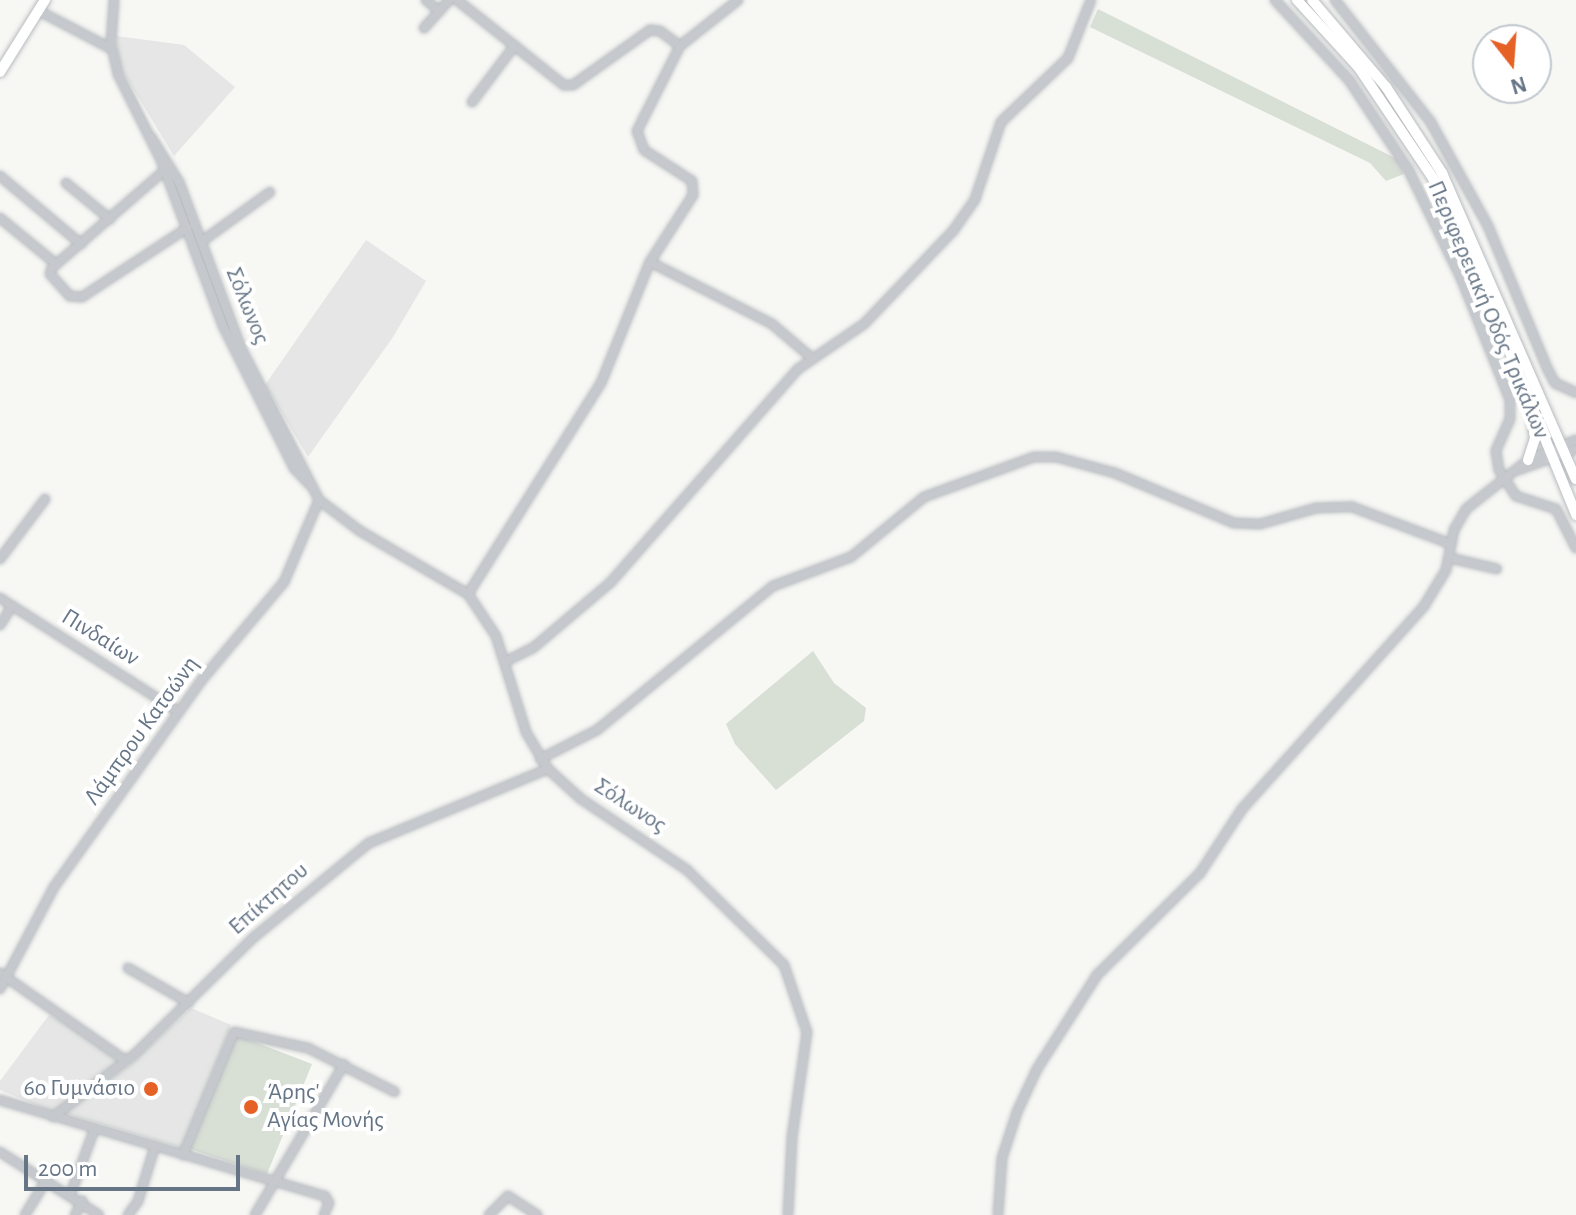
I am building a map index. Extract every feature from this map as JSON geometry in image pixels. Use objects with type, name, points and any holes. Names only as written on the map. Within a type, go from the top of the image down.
[{"type":"main road","points":[[0,72],[45,0]]},
{"type":"main road","name":"Περιφερειακή Οδός Τρικάλων","points":[[1297,0],[1359,68],[1433,178],[1576,515]]},
{"type":"main road","name":"Περιφερειακή Οδός Τρικάλων","points":[[1312,0],[1386,87],[1442,173],[1568,449],[1576,479]]},
{"type":"main road","points":[[1528,460],[1535,439],[1532,409]]},
{"type":"street","name":"Σόλωνος","points":[[114,0],[112,49],[122,84],[179,182],[241,348],[319,500],[360,531],[468,594],[485,616],[505,662],[522,722],[548,769],[581,799],[687,870],[769,947],[789,974],[807,1041],[792,1138],[788,1215]]},
{"type":"street","points":[[426,0],[439,11]]},
{"type":"street","points":[[424,28],[449,0]]},
{"type":"street","points":[[457,0],[569,86],[650,30],[660,31],[680,46]]},
{"type":"street","points":[[468,594],[601,383],[650,262],[694,191],[692,181],[644,150],[637,135],[680,46],[738,0]]},
{"type":"street","points":[[505,662],[533,648],[620,573],[694,484],[812,358],[874,316],[963,219],[1001,122],[1068,58],[1091,0]]},
{"type":"street","points":[[1275,0],[1370,108],[1449,251],[1510,400],[1510,419],[1496,451],[1503,479],[1516,496],[1556,509],[1576,548]]},
{"type":"street","points":[[1335,0],[1430,121],[1488,226],[1548,370],[1555,383],[1576,393]]},
{"type":"street","points":[[39,11],[112,49]]},
{"type":"street","points":[[472,102],[515,45]]},
{"type":"street","name":"Σόλωνος","points":[[151,137],[235,351],[294,468],[312,488]]},
{"type":"street","points":[[165,170],[56,264],[52,277],[70,296],[82,297],[187,228]]},
{"type":"street","points":[[0,176],[81,244]]},
{"type":"street","points":[[66,183],[110,219]]},
{"type":"street","points":[[201,242],[270,192]]},
{"type":"street","points":[[0,218],[56,264]]},
{"type":"street","points":[[72,237],[73,251]]},
{"type":"street","points":[[650,262],[772,324],[812,358]]},
{"type":"street","points":[[1517,470],[1528,460],[1568,449],[1576,440]]},
{"type":"street","points":[[998,1215],[1002,1158],[1017,1112],[1037,1069],[1097,975],[1203,869],[1242,809],[1418,614],[1450,558],[1451,544],[1464,512],[1503,479],[1550,455]]},
{"type":"street","points":[[540,759],[597,730],[773,586],[856,554],[924,497],[1034,457],[1056,457],[1115,473],[1234,523],[1260,524],[1316,508],[1352,507],[1451,544]]},
{"type":"street","points":[[0,559],[45,499]]},
{"type":"street","name":"Λάμπρου Κατσώνη","points":[[0,989],[3,974],[54,887],[179,712],[284,582],[319,500]]},
{"type":"street","points":[[1450,558],[1497,569]]},
{"type":"street","name":"Πινδαίων","points":[[0,598],[179,712]]},
{"type":"street","points":[[0,625],[12,606]]},
{"type":"street","name":"Επίκτητου","points":[[53,1117],[126,1061],[254,937],[369,843],[548,769]]},
{"type":"street","points":[[128,968],[189,1003]]},
{"type":"street","points":[[3,974],[126,1061]]},
{"type":"street","points":[[183,1155],[234,1032],[293,1043],[344,1064],[395,1092]]},
{"type":"street","points":[[255,1215],[271,1182],[344,1064]]},
{"type":"street","points":[[0,1100],[329,1201],[324,1215]]},
{"type":"street","points":[[71,1193],[94,1130]]},
{"type":"street","points":[[128,1215],[140,1197],[155,1146]]},
{"type":"street","points":[[0,1152],[71,1193],[99,1215]]},
{"type":"street","points":[[25,1215],[47,1179]]},
{"type":"street","points":[[489,1215],[508,1196],[537,1215]]},
{"type":"street","points":[[75,1215],[82,1201]]},
{"type":"shaded area","points":[[1098,9],[1397,159],[1404,174],[1386,181],[1370,163],[1090,27]]},
{"type":"shaded area","points":[[116,36],[184,45],[235,87],[174,156],[121,69]]},
{"type":"shaded area","points":[[366,240],[426,281],[393,337],[308,457],[265,385]]},
{"type":"shaded area","points":[[813,651],[834,683],[866,708],[864,721],[776,790],[735,744],[726,724]]},
{"type":"shaded area","name":"6ο Γυμνάσιο","points":[[191,1008],[231,1025],[182,1148],[65,1113],[129,1066]]},
{"type":"shaded area","points":[[49,1015],[84,1032],[118,1062],[53,1112],[0,1090],[0,1081]]},
{"type":"shaded area","name":"Άρης' Αγίας Μονής","points":[[236,1035],[312,1064],[267,1174],[190,1149]]},
{"type":"place","name":"6ο Γυμνάσιο","points":[[151,1089]]},
{"type":"place","name":"Άρης' Αγίας Μονής","points":[[251,1107]]}]
